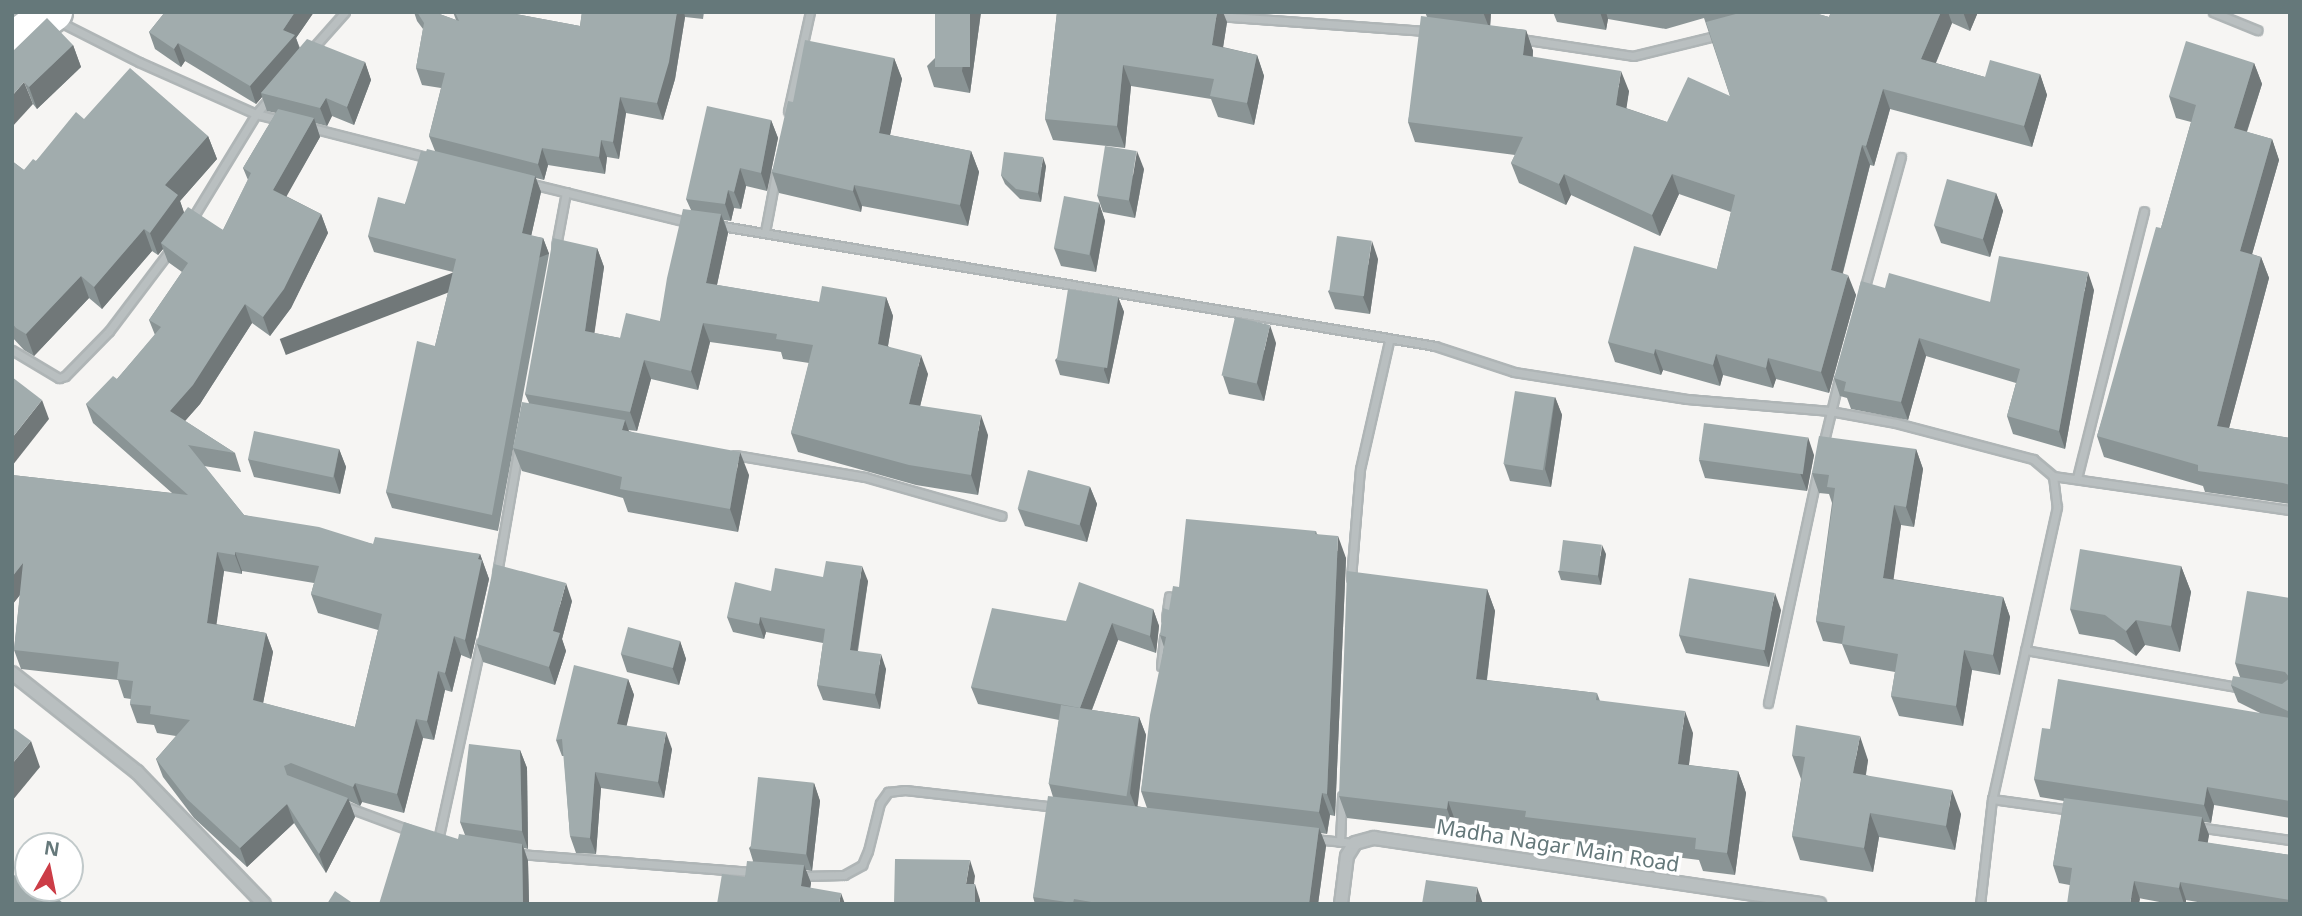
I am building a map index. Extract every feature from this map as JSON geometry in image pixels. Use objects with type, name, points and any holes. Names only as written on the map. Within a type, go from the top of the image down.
[{"type":"main road","points":[[12,42],[48,13]]},
{"type":"street","points":[[309,53],[345,12]]},
{"type":"street","points":[[785,124],[810,12]]},
{"type":"street","points":[[2213,12],[2257,30]]},
{"type":"street","points":[[48,13],[139,62],[256,114],[442,161]]},
{"type":"street","points":[[1213,16],[1434,31]]},
{"type":"street","points":[[1516,39],[1633,56],[1734,31]]},
{"type":"street","points":[[183,232],[256,114],[274,94]]},
{"type":"street","points":[[1860,304],[1900,157]]},
{"type":"street","points":[[765,232],[778,164]]},
{"type":"street","points":[[529,183],[692,222]]},
{"type":"street","points":[[554,258],[566,192]]},
{"type":"street","points":[[2077,478],[2144,211]]},
{"type":"street","points":[[705,224],[765,232],[1389,341],[1435,346],[1514,372],[1687,399],[1830,411],[1909,426],[2033,459],[2053,476],[2290,510]]},
{"type":"street","points":[[12,350],[59,378],[65,376],[110,331],[175,243]]},
{"type":"street","points":[[1349,593],[1360,469],[1389,341]]},
{"type":"street","points":[[1822,450],[1841,371]]},
{"type":"street","points":[[496,576],[519,444]]},
{"type":"street","points":[[730,454],[865,477],[1002,516]]},
{"type":"street","points":[[1768,703],[1819,464]]},
{"type":"street","points":[[1980,904],[1992,799],[2057,507],[2053,476]]},
{"type":"street","points":[[1159,679],[1169,596]]},
{"type":"street","points":[[438,841],[484,629]]},
{"type":"street","points":[[2025,650],[2250,689]]},
{"type":"street","points":[[12,673],[137,772],[264,904]]},
{"type":"street","points":[[1340,842],[1342,786]]},
{"type":"street","points":[[789,875],[844,875],[862,865],[869,851],[880,803],[888,792],[905,790],[1065,808]]},
{"type":"street","points":[[1992,799],[2087,812]]},
{"type":"street","points":[[340,805],[413,832]]},
{"type":"street","points":[[2182,825],[2290,840]]},
{"type":"street","points":[[425,836],[450,843]]},
{"type":"street","points":[[1301,837],[1355,843],[1344,867],[1341,904]]},
{"type":"street","name":"Madha Nagar Main Road","points":[[1355,843],[1374,838],[1400,840],[1819,904]]},
{"type":"street","points":[[512,853],[761,873]]},
{"type":"building","points":[[165,12],[295,12],[283,30],[295,35],[250,86],[178,43],[174,49],[149,32]]},
{"type":"building","points":[[417,12],[434,12],[459,21],[455,12],[505,12],[580,26],[582,12],[677,12],[669,62],[657,103],[620,97],[613,142],[601,140],[599,157],[542,148],[538,164],[429,136],[445,73],[416,68],[424,23]]},
{"type":"building","points":[[935,12],[970,12],[970,67],[935,67]]},
{"type":"building","points":[[1057,12],[1217,12],[1212,45],[1257,55],[1247,103],[1210,96],[1214,79],[1123,65],[1117,126],[1045,119]]},
{"type":"building","points":[[1743,12],[1811,12],[1829,17],[1831,12],[1941,12],[1921,59],[1985,77],[1990,60],[2040,74],[2024,126],[1883,89],[1866,146],[1862,145],[1831,270],[1848,275],[1821,372],[1768,358],[1766,368],[1716,354],[1713,365],[1655,349],[1654,354],[1608,342],[1634,246],[1717,269],[1735,195],[1672,174],[1652,215],[1564,174],[1559,184],[1511,163],[1523,137],[1408,122],[1421,16],[1526,30],[1523,55],[1621,71],[1616,105],[1667,122],[1688,77],[1730,96],[1706,22]]},
{"type":"building","points":[[47,18],[73,45],[29,87],[24,82],[12,96],[12,52]]},
{"type":"building","points":[[307,39],[365,62],[347,107],[326,98],[320,108],[261,93]]},
{"type":"building","points":[[805,40],[894,58],[879,133],[971,151],[960,205],[854,185],[853,191],[772,172],[788,101],[793,102]]},
{"type":"building","points":[[2186,41],[2254,63],[2234,128],[2272,139],[2240,251],[2261,257],[2217,426],[2290,438],[2290,485],[2198,471],[2198,465],[2097,436],[2156,227],[2161,228],[2196,105],[2169,96]]},
{"type":"building","points":[[130,68],[208,136],[165,185],[178,195],[150,233],[144,229],[94,287],[81,276],[26,334],[12,323],[12,161],[24,170],[33,159],[36,161],[76,112],[84,119]]},
{"type":"building","points":[[707,106],[771,120],[761,173],[740,168],[734,192],[728,190],[725,204],[686,199]]},
{"type":"building","points":[[278,109],[314,118],[273,190],[321,214],[284,289],[263,317],[245,304],[193,385],[170,411],[235,453],[188,445],[244,515],[319,527],[373,544],[375,537],[480,554],[478,559],[482,560],[465,640],[454,636],[445,673],[438,671],[427,721],[416,719],[397,794],[355,783],[353,787],[291,763],[284,766],[287,775],[348,798],[319,854],[287,804],[240,848],[187,799],[156,759],[190,720],[150,714],[151,706],[130,704],[133,681],[117,679],[119,662],[14,650],[23,563],[12,577],[12,475],[188,495],[86,404],[113,376],[117,379],[161,327],[149,320],[188,263],[161,243],[188,207],[223,230],[251,173],[243,168]],"holes":[[[217,552],[235,555],[235,552],[319,566],[311,594],[382,614],[355,727],[253,700],[266,633],[207,623]]]},
{"type":"building","points":[[1105,146],[1137,151],[1129,200],[1097,195]]},
{"type":"building","points":[[427,149],[535,176],[522,233],[543,238],[492,515],[386,492],[417,341],[435,346],[456,259],[368,236],[378,197],[405,204],[421,151],[426,152]]},
{"type":"building","points":[[1004,152],[1043,157],[1038,193],[1016,189],[1001,175]]},
{"type":"building","points":[[1947,179],[1996,193],[1983,239],[1934,225]]},
{"type":"building","points":[[1064,196],[1099,203],[1089,255],[1054,248]]},
{"type":"building","points":[[683,209],[721,214],[706,283],[819,302],[822,286],[886,297],[878,344],[921,355],[909,404],[981,415],[971,475],[909,465],[791,433],[813,345],[776,339],[777,334],[703,323],[691,371],[644,360],[630,412],[525,394],[553,238],[597,248],[585,331],[620,338],[626,313],[660,321]]},
{"type":"building","points":[[1337,236],[1372,241],[1364,296],[1329,291]]},
{"type":"building","points":[[1999,256],[2088,272],[2059,431],[2007,416],[2020,369],[1919,338],[1901,402],[1844,391],[1846,382],[1834,378],[1861,281],[1885,288],[1889,273],[1990,302]]},
{"type":"building","points":[[1068,289],[1118,297],[1107,368],[1057,360]]},
{"type":"building","points":[[1235,317],[1270,325],[1257,384],[1222,375]]},
{"type":"building","points":[[12,377],[42,400],[12,438]]},
{"type":"building","points":[[1515,391],[1555,397],[1543,470],[1503,464]]},
{"type":"building","points":[[522,402],[625,420],[622,430],[740,452],[730,509],[620,489],[622,477],[513,448]]},
{"type":"building","points":[[1704,423],[1808,438],[1803,474],[1699,460]]},
{"type":"building","points":[[254,431],[339,449],[333,477],[248,459]]},
{"type":"building","points":[[1819,436],[1916,449],[1906,507],[1894,505],[1883,578],[2003,597],[1993,655],[1964,650],[1956,706],[1891,696],[1898,654],[1842,644],[1845,626],[1816,621],[1835,488],[1827,487],[1829,475],[1812,473]]},
{"type":"building","points":[[1028,470],[1090,487],[1079,525],[1018,509]]},
{"type":"building","points":[[1186,519],[1316,531],[1315,534],[1338,536],[1327,794],[1322,793],[1319,812],[1141,791],[1150,715],[1166,637],[1160,635],[1163,608],[1169,610],[1173,586],[1179,587]]},
{"type":"building","points":[[1563,540],[1602,545],[1598,576],[1559,571]]},
{"type":"building","points":[[2080,549],[2181,566],[2171,626],[2136,620],[2126,631],[2105,615],[2070,609]]},
{"type":"building","points":[[826,561],[862,566],[850,650],[881,654],[875,694],[817,685],[825,629],[760,617],[759,624],[727,617],[735,582],[771,591],[775,568],[823,577]]},
{"type":"building","points":[[494,564],[566,583],[553,631],[560,633],[549,667],[477,644]]},
{"type":"building","points":[[1347,571],[1487,589],[1476,679],[1597,693],[1596,700],[1685,711],[1678,764],[1738,771],[1727,853],[1695,849],[1696,838],[1525,817],[1526,811],[1448,801],[1447,809],[1339,796]]},
{"type":"building","points":[[1689,578],[1775,593],[1765,650],[1679,635]]},
{"type":"building","points":[[1079,582],[1153,609],[1150,636],[1112,623],[1080,708],[971,687],[992,608],[1066,621]]},
{"type":"building","points":[[2247,591],[2290,598],[2290,678],[2285,672],[2235,663]]},
{"type":"building","points":[[628,627],[680,641],[673,668],[621,654]]},
{"type":"building","points":[[574,665],[628,679],[617,724],[666,732],[658,782],[595,772],[590,838],[570,836],[562,739],[556,740]]},
{"type":"building","points":[[2233,676],[2282,684],[2290,678],[2290,712],[2231,685]]},
{"type":"building","points":[[2058,679],[2290,718],[2290,801],[2207,787],[2204,805],[2034,779],[2042,728],[2050,729]]},
{"type":"building","points":[[1061,705],[1139,717],[1127,796],[1048,784]]},
{"type":"building","points":[[1796,725],[1860,736],[1853,773],[1952,790],[1946,826],[1870,813],[1864,848],[1792,836],[1805,757],[1792,755]]},
{"type":"building","points":[[12,727],[31,741],[12,764]]},
{"type":"building","points":[[469,744],[520,750],[522,831],[460,822]]},
{"type":"building","points":[[758,777],[814,783],[806,854],[750,849]]},
{"type":"building","points":[[1048,796],[1319,828],[1309,904],[1103,904],[1033,897]]},
{"type":"building","points":[[2064,798],[2202,817],[2198,841],[2290,855],[2290,900],[2180,882],[2179,888],[2134,881],[2130,904],[2067,904],[2072,868],[2053,865]]},
{"type":"building","points":[[404,822],[458,839],[459,834],[522,844],[523,904],[379,904]]},
{"type":"building","points":[[895,859],[970,860],[966,884],[975,884],[975,904],[894,904]]},
{"type":"building","points":[[747,861],[804,865],[801,886],[841,893],[839,904],[717,904],[722,874],[745,877]]},
{"type":"building","points":[[14,876],[14,902],[64,904],[12,904]]},
{"type":"building","points":[[1426,880],[1477,887],[1475,904],[1422,904]]},
{"type":"building","points":[[335,891],[354,904],[327,904]]}]
